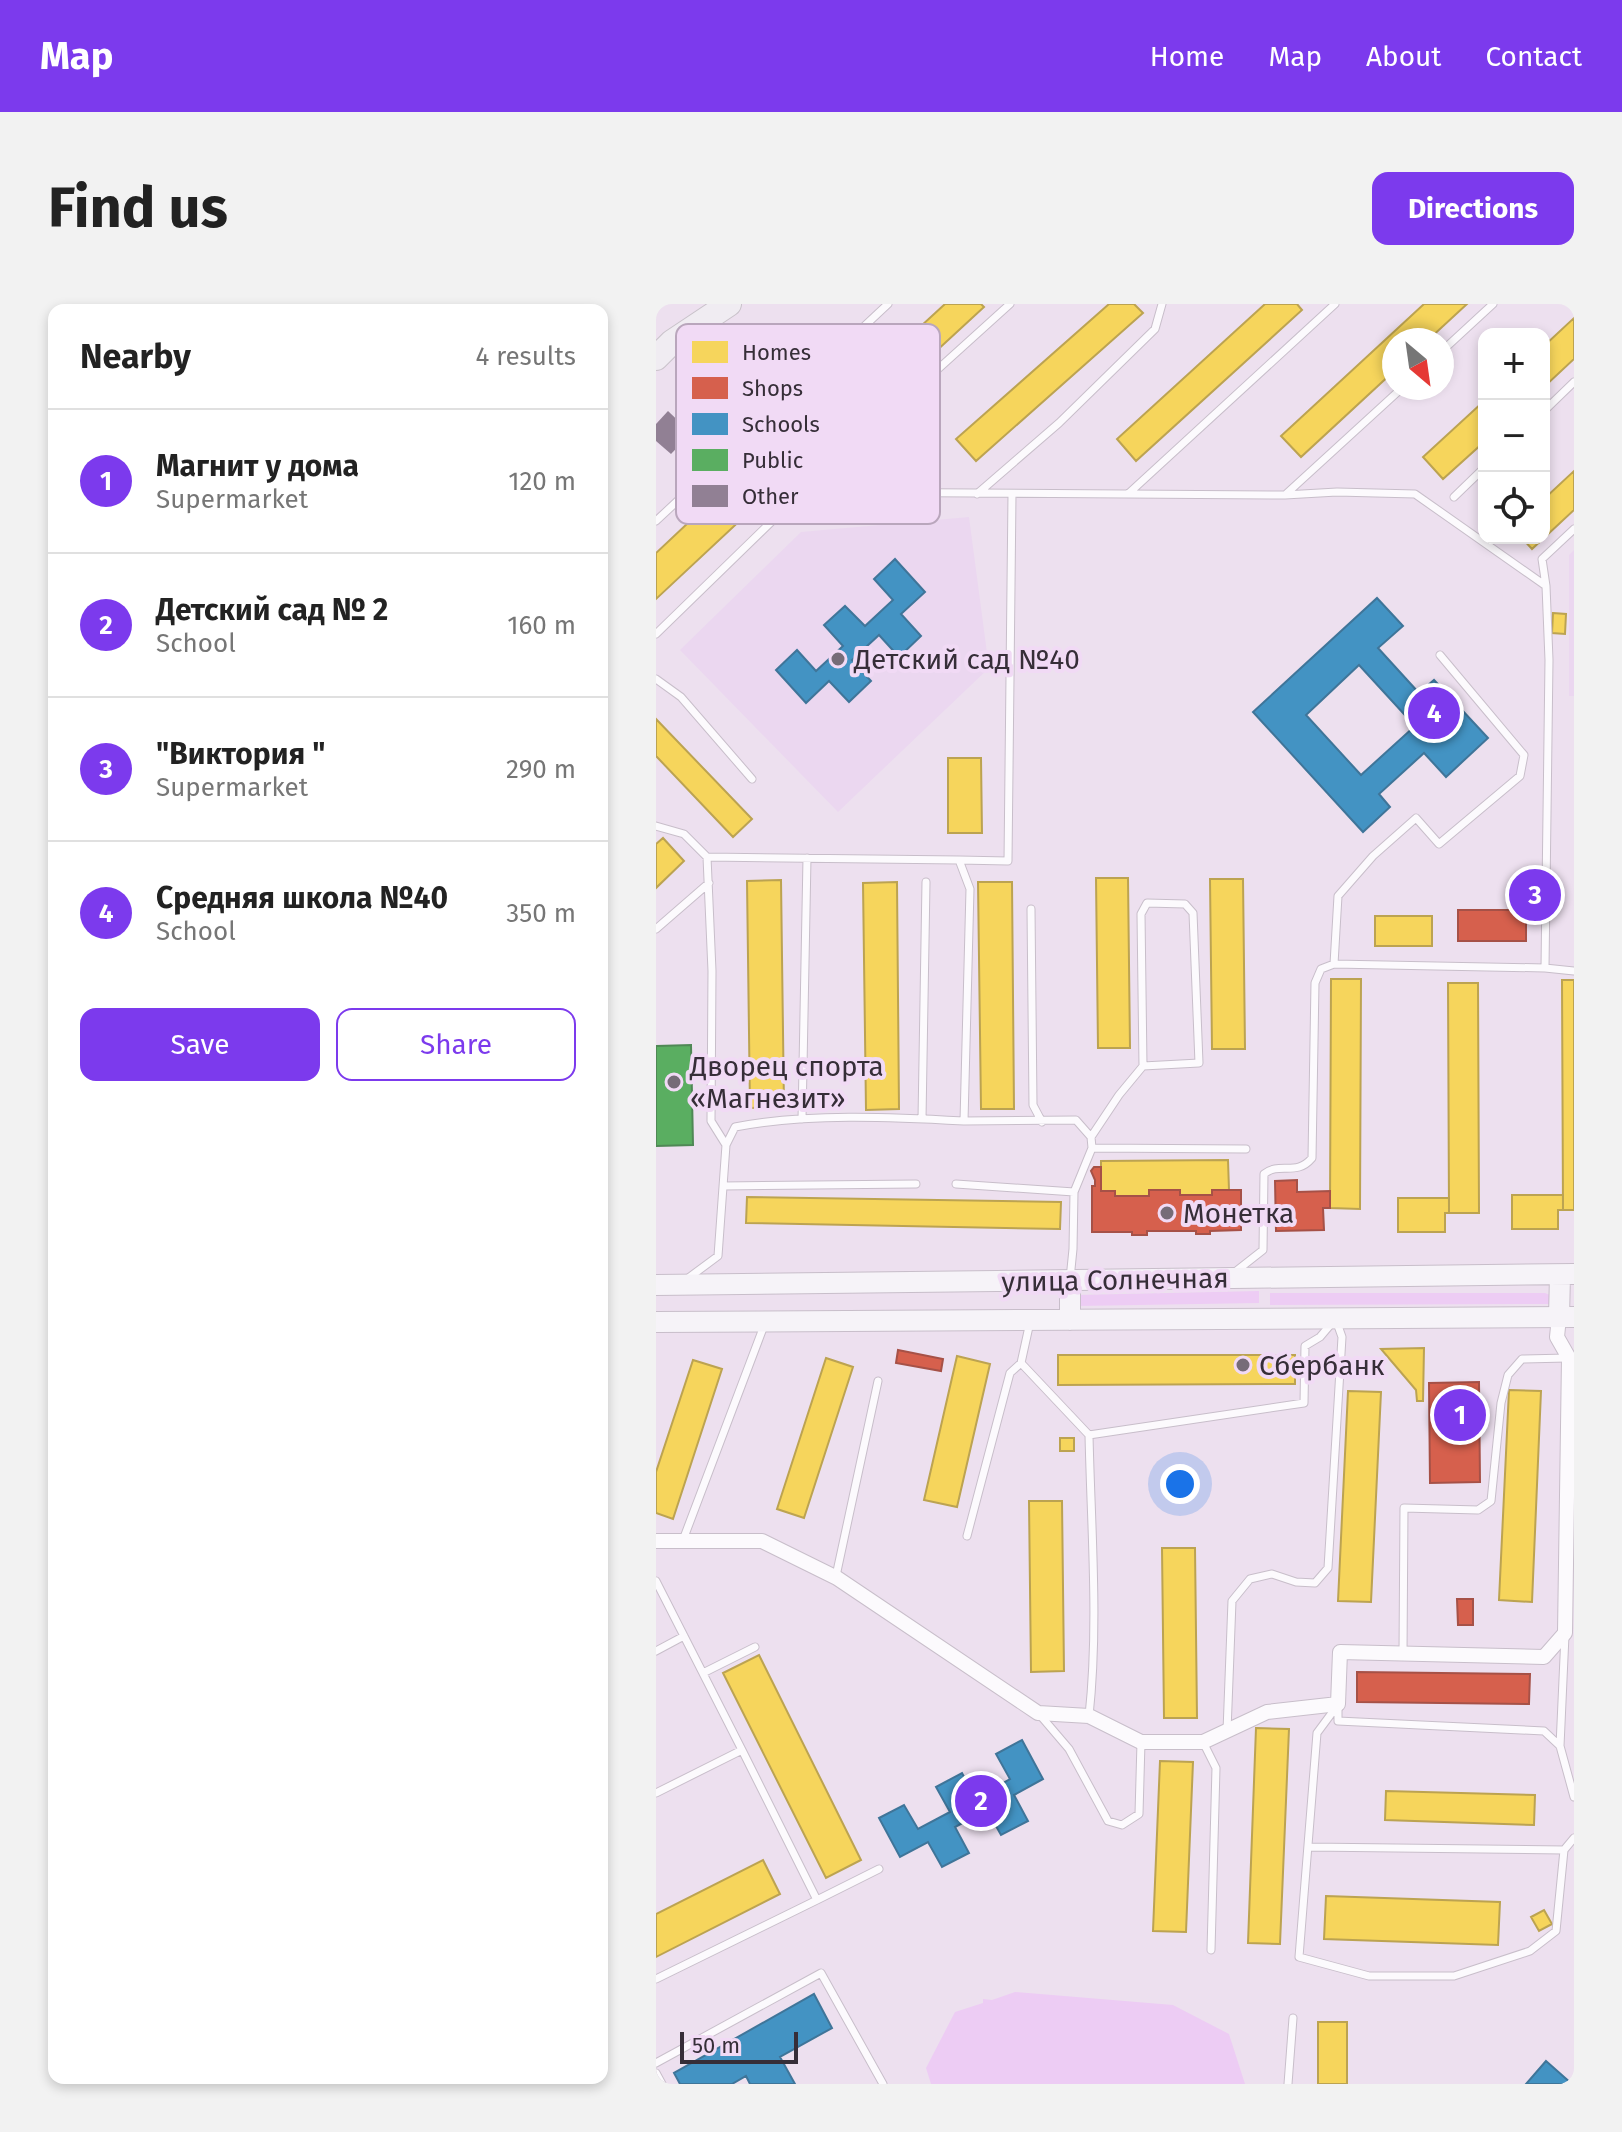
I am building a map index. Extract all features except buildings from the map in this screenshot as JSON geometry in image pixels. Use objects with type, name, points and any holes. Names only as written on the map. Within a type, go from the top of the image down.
[{"type":"main road","points":[[697,324],[729,304]]},
{"type":"main road","points":[[656,358],[676,341]]},
{"type":"main road","points":[[1566,1317],[1567,1274]]},
{"type":"main road","name":"улица Солнечная","points":[[656,1285],[1567,1274]]},
{"type":"main road","points":[[1070,1280],[1070,1320]]},
{"type":"main road","name":"улица Солнечная","points":[[656,1322],[1566,1317]]},
{"type":"street","points":[[656,1541],[762,1541],[835,1578],[1038,1713],[1089,1716],[1141,1742],[1203,1742],[1267,1712],[1338,1704],[1340,1652],[1544,1657],[1565,1633],[1571,1400],[1569,1358],[1557,1337],[1566,1317]]},
{"type":"lane","points":[[867,324],[888,304]]},
{"type":"lane","points":[[940,367],[1010,304]]},
{"type":"lane","points":[[977,494],[1059,423],[1155,329],[1162,304]]},
{"type":"lane","points":[[1128,494],[1335,304]]},
{"type":"lane","points":[[1454,340],[1493,304]]},
{"type":"lane","points":[[1550,405],[1574,382]]},
{"type":"lane","points":[[1285,495],[1389,400]]},
{"type":"lane","points":[[1454,497],[1480,472]]},
{"type":"lane","points":[[940,494],[1415,494],[1546,586]]},
{"type":"lane","points":[[707,857],[1008,861],[1012,494]]},
{"type":"lane","points":[[656,521],[676,503]]},
{"type":"lane","points":[[656,634],[769,524]]},
{"type":"lane","points":[[1545,968],[1549,660],[1542,559],[1574,529]]},
{"type":"lane","points":[[1334,964],[1338,896],[1373,856],[1416,818],[1439,844],[1520,776],[1524,755],[1440,655]]},
{"type":"lane","points":[[656,679],[681,697],[752,779]]},
{"type":"lane","points":[[656,826],[684,834],[707,857],[712,971],[711,1121],[726,1145]]},
{"type":"lane","points":[[802,1119],[807,858]]},
{"type":"lane","points":[[959,860],[970,889],[964,1121]]},
{"type":"lane","points":[[922,1119],[926,882]]},
{"type":"lane","points":[[656,929],[709,883]]},
{"type":"lane","points":[[1091,1137],[1143,1066],[1141,914],[1147,903],[1185,904],[1193,913],[1199,1063],[1143,1066]]},
{"type":"lane","points":[[1031,909],[1033,1105],[1042,1122]]},
{"type":"lane","points":[[1227,1278],[1263,1250],[1266,1171],[1301,1168],[1312,1158],[1315,983],[1321,969],[1334,964],[1574,971]]},
{"type":"lane","points":[[678,1285],[718,1256],[726,1145],[735,1127],[802,1119],[1076,1120],[1091,1137],[1092,1148],[1074,1192],[1070,1280]]},
{"type":"lane","points":[[1092,1148],[1246,1149]]},
{"type":"lane","points":[[723,1186],[916,1184]]},
{"type":"lane","points":[[956,1184],[1074,1192]]},
{"type":"lane","points":[[1089,1435],[1304,1403],[1305,1346],[1320,1337],[1335,1318]]},
{"type":"lane","points":[[1227,1731],[1232,1601],[1250,1579],[1272,1574],[1296,1582],[1315,1583],[1328,1568],[1342,1337],[1335,1318]]},
{"type":"lane","points":[[967,1536],[1010,1373],[1021,1363],[1030,1320]]},
{"type":"lane","points":[[683,1542],[765,1321]]},
{"type":"lane","points":[[1403,1653],[1404,1508],[1478,1510],[1491,1501],[1501,1403],[1508,1375],[1522,1359],[1569,1358]]},
{"type":"lane","points":[[1021,1363],[1089,1435],[1092,1597],[1089,1716]]},
{"type":"lane","points":[[835,1578],[878,1381]]},
{"type":"lane","points":[[656,1581],[817,1900]]},
{"type":"lane","points":[[1565,1633],[1560,1746],[1574,1797]]},
{"type":"lane","points":[[656,1651],[684,1636]]},
{"type":"lane","points":[[703,1673],[755,1647]]},
{"type":"lane","points":[[1338,1704],[1338,1721],[1544,1731],[1560,1746]]},
{"type":"lane","points":[[1338,1704],[1317,1733],[1299,1957],[1369,1976],[1454,1976],[1530,1951],[1556,1931],[1564,1850],[1574,1838]]},
{"type":"lane","points":[[1038,1713],[1069,1749],[1108,1821],[1122,1825],[1139,1814],[1141,1742]]},
{"type":"lane","points":[[1203,1742],[1216,1768],[1211,1950]]},
{"type":"lane","points":[[656,1793],[742,1750]]},
{"type":"lane","points":[[1309,1847],[1564,1850]]},
{"type":"lane","points":[[656,1979],[879,1869]]},
{"type":"lane","points":[[656,2063],[821,1973],[883,2084]]},
{"type":"lane","points":[[1288,2084],[1293,2018]]},
{"type":"lane","points":[[656,2073],[662,2084]]},
{"type":"shaded area","name":"Детский сад №40","points":[[969,517],[989,668],[838,812],[680,650],[801,532],[891,524],[940,524],[940,520]]},
{"type":"shaded area","points":[[1574,550],[1574,696],[1569,696],[1569,555]]},
{"type":"shaded area","points":[[1259,1291],[1259,1303],[1077,1306],[1076,1295]]},
{"type":"shaded area","points":[[1270,1293],[1545,1293],[1550,1295],[1550,1304],[1270,1305]]},
{"type":"shaded area","points":[[1015,1992],[1173,2005],[1229,2034],[1245,2084],[931,2084],[926,2068],[955,2012],[983,2003],[983,1999],[992,2000]]},
{"type":"place","name":"Детский сад №40","points":[[838,659]]},
{"type":"place","name":"Средняя школа №40","points":[[1434,713]]},
{"type":"place","name":"\"Виктория \"","points":[[1535,895]]},
{"type":"place","name":"Дворец спорта «Магнезит»","points":[[674,1082]]},
{"type":"place","name":"Монетка","points":[[1167,1213]]},
{"type":"place","name":"Сбербанк","points":[[1243,1365]]},
{"type":"place","name":"Магнит у дома","points":[[1460,1415]]},
{"type":"place","name":"Детский сад № 2","points":[[981,1801]]}]
